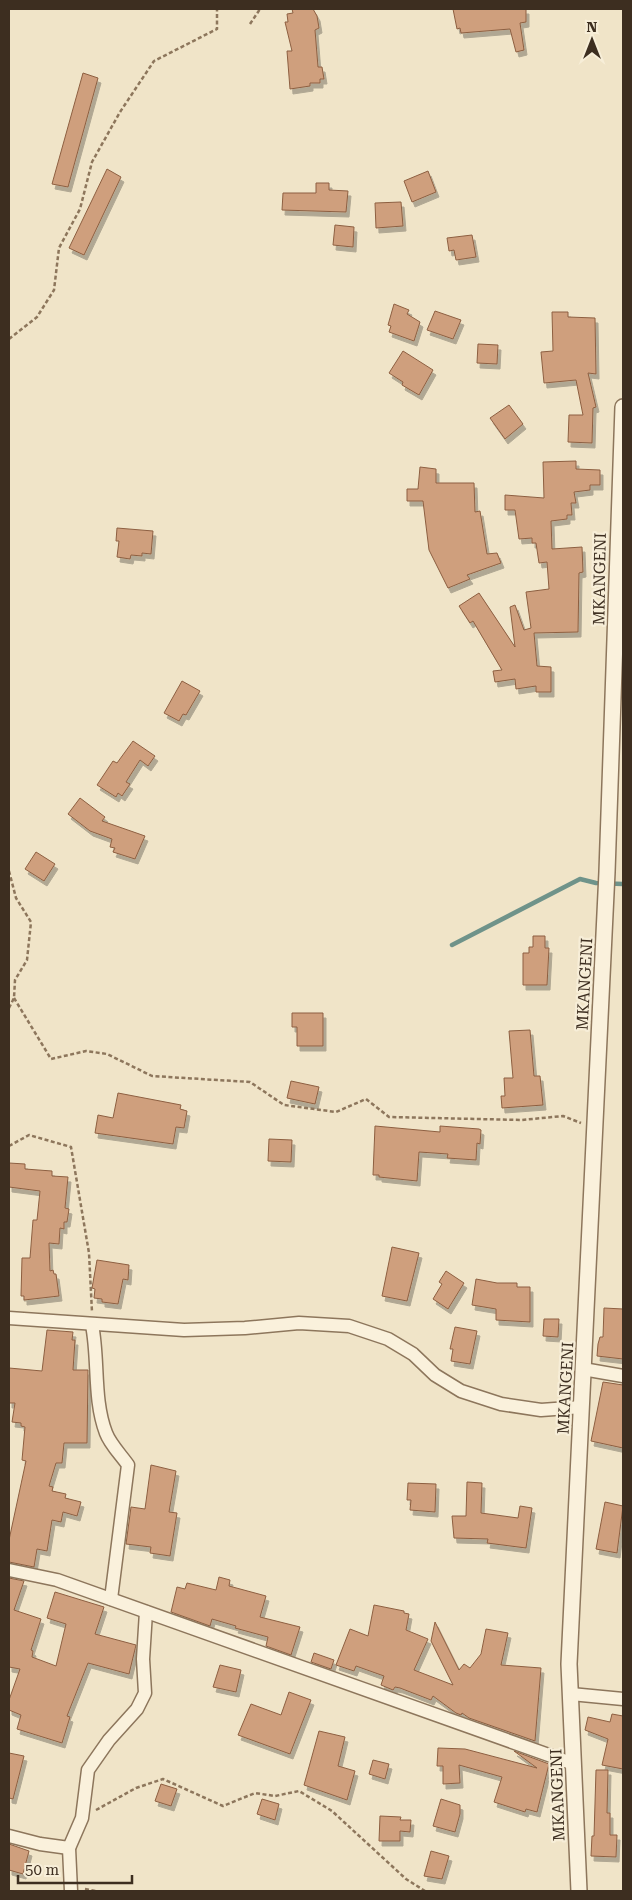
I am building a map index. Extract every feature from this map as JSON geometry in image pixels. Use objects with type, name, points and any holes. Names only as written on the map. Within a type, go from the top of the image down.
[{"type":"street","name":"MKANGENI","points":[[579,1891],[570,1664],[606,887],[619,696],[617,546],[623,407]]},
{"type":"street","points":[[9,1318],[184,1330],[245,1328],[299,1323],[349,1326],[388,1339],[413,1354],[435,1375],[461,1391],[501,1404],[541,1410],[582,1407]]},
{"type":"street","points":[[92,1325],[97,1350],[99,1407],[106,1434],[128,1465],[111,1599]]},
{"type":"street","points":[[583,1369],[623,1376]]},
{"type":"street","points":[[9,1570],[58,1580],[574,1764]]},
{"type":"street","points":[[70,1891],[69,1848],[82,1818],[88,1770],[109,1740],[137,1709],[146,1693],[144,1659],[146,1612]]},
{"type":"street","points":[[571,1694],[623,1700]]},
{"type":"street","points":[[9,1836],[40,1844],[69,1848]]},
{"type":"path","points":[[9,339],[37,318],[54,290],[59,248],[80,209],[92,162],[120,112],[154,61],[216,29],[217,9]]},
{"type":"path","points":[[250,24],[260,9]]},
{"type":"path","points":[[9,871],[16,898],[32,922],[27,960],[14,980],[14,998],[9,1008]]},
{"type":"path","points":[[14,998],[51,1059],[86,1051],[107,1054],[152,1076],[250,1082],[284,1104],[336,1112],[366,1099],[389,1117],[522,1120],[563,1116],[594,1129]]},
{"type":"path","points":[[9,1146],[29,1135],[71,1147],[89,1253],[92,1325]]},
{"type":"path","points":[[82,1818],[136,1788],[163,1778],[223,1806],[255,1793],[275,1796],[299,1791],[332,1811],[406,1879],[425,1891]]},
{"type":"building","points":[[292,9],[313,9],[317,16],[319,28],[315,30],[318,67],[322,67],[324,79],[320,79],[320,83],[310,83],[310,86],[290,89],[287,51],[292,51],[285,22],[288,22],[287,14],[293,13]]},
{"type":"building","points":[[453,9],[526,9],[526,22],[520,23],[524,50],[516,52],[510,29],[461,33],[460,28],[457,29]]},
{"type":"building","points":[[83,73],[98,78],[68,187],[52,184]]},
{"type":"building","points":[[107,169],[121,177],[84,255],[69,248]]},
{"type":"building","points":[[428,171],[436,192],[412,202],[404,181]]},
{"type":"building","points":[[316,183],[329,183],[329,190],[348,191],[346,212],[282,210],[283,193],[316,193]]},
{"type":"building","points":[[401,202],[403,226],[376,228],[375,203]]},
{"type":"building","points":[[335,225],[354,227],[353,247],[333,245]]},
{"type":"building","points":[[472,235],[476,257],[456,260],[454,250],[449,251],[447,238]]},
{"type":"building","points":[[394,304],[409,310],[407,314],[420,322],[414,341],[389,332],[391,326],[388,325]]},
{"type":"building","points":[[435,311],[461,320],[453,339],[427,330]]},
{"type":"building","points":[[552,312],[568,312],[568,317],[595,318],[596,374],[588,373],[596,407],[593,408],[592,443],[568,442],[569,415],[583,415],[576,380],[544,383],[541,352],[553,351]]},
{"type":"building","points":[[478,344],[498,345],[497,364],[477,363]]},
{"type":"building","points":[[403,351],[433,370],[419,395],[402,385],[403,382],[389,373]]},
{"type":"building","points":[[509,405],[523,424],[505,439],[490,418]]},
{"type":"building","points":[[576,461],[576,469],[600,470],[600,485],[590,485],[590,490],[574,492],[576,503],[571,503],[572,515],[567,515],[567,519],[551,521],[552,549],[582,547],[583,572],[579,573],[578,632],[534,633],[537,666],[551,667],[551,692],[536,692],[536,686],[516,689],[515,679],[495,682],[493,671],[502,670],[473,621],[470,623],[459,606],[479,593],[515,647],[510,607],[515,605],[524,630],[531,628],[526,592],[549,589],[547,562],[539,563],[536,543],[532,543],[532,538],[519,539],[515,510],[505,510],[505,495],[544,498],[543,462]]},
{"type":"building","points":[[420,467],[436,469],[436,483],[474,483],[475,512],[480,511],[487,554],[497,553],[501,563],[467,575],[470,579],[448,588],[429,550],[423,501],[407,501],[407,489],[418,489]]},
{"type":"building","points":[[117,528],[153,531],[151,554],[142,553],[142,556],[131,555],[130,559],[117,557],[119,541],[116,541]]},
{"type":"building","points":[[182,681],[200,691],[186,715],[183,714],[179,721],[164,713]]},
{"type":"building","points":[[133,741],[155,756],[148,766],[140,760],[126,782],[130,784],[122,796],[118,793],[116,797],[97,785],[113,761],[117,763]]},
{"type":"building","points":[[80,798],[105,817],[102,821],[145,836],[135,859],[113,852],[115,848],[110,847],[112,839],[90,831],[68,814]]},
{"type":"building","points":[[36,852],[55,864],[44,881],[25,869]]},
{"type":"building","points":[[533,936],[545,936],[545,948],[549,948],[547,985],[523,985],[523,953],[529,953],[529,947],[533,947]]},
{"type":"building","points":[[292,1013],[323,1013],[323,1046],[297,1046],[297,1027],[292,1027]]},
{"type":"building","points":[[530,1030],[534,1076],[540,1076],[543,1105],[502,1108],[501,1096],[505,1096],[504,1078],[513,1078],[509,1031]]},
{"type":"building","points":[[291,1081],[319,1087],[315,1104],[287,1098]]},
{"type":"building","points":[[118,1093],[181,1105],[180,1109],[187,1111],[184,1128],[176,1127],[173,1144],[95,1133],[98,1115],[113,1118]]},
{"type":"building","points":[[375,1126],[440,1132],[440,1126],[479,1129],[481,1130],[480,1144],[477,1143],[476,1160],[447,1158],[448,1154],[419,1152],[417,1181],[373,1175]]},
{"type":"building","points":[[269,1139],[292,1140],[291,1162],[268,1161]]},
{"type":"building","points":[[9,1163],[25,1164],[25,1169],[52,1171],[52,1176],[68,1177],[65,1208],[69,1209],[67,1222],[64,1222],[64,1229],[60,1228],[59,1244],[49,1243],[50,1271],[53,1270],[54,1274],[56,1274],[59,1296],[24,1300],[24,1296],[21,1296],[22,1258],[30,1258],[33,1220],[37,1220],[40,1191],[9,1187]]},
{"type":"building","points":[[392,1247],[419,1253],[407,1301],[382,1296]]},
{"type":"building","points":[[97,1260],[129,1265],[128,1280],[123,1279],[118,1304],[102,1302],[102,1299],[94,1298],[95,1289],[92,1288]]},
{"type":"building","points":[[446,1271],[464,1283],[448,1309],[433,1299],[442,1284],[439,1282]]},
{"type":"building","points":[[476,1279],[497,1283],[517,1283],[517,1287],[530,1287],[530,1322],[496,1320],[496,1309],[472,1305]]},
{"type":"building","points":[[604,1308],[623,1309],[623,1359],[597,1356],[600,1337],[603,1337]]},
{"type":"building","points":[[544,1319],[559,1319],[558,1337],[543,1336]]},
{"type":"building","points":[[455,1327],[477,1331],[470,1364],[451,1361],[453,1349],[450,1349]]},
{"type":"building","points":[[47,1330],[73,1332],[72,1340],[75,1340],[73,1370],[88,1370],[87,1443],[64,1443],[62,1463],[56,1463],[49,1486],[53,1487],[52,1491],[66,1494],[65,1498],[81,1502],[77,1516],[63,1512],[61,1522],[52,1520],[47,1551],[37,1549],[34,1567],[9,1562],[9,1540],[26,1461],[22,1460],[25,1427],[21,1426],[21,1423],[12,1422],[15,1403],[9,1403],[9,1368],[42,1371]]},
{"type":"building","points":[[603,1382],[623,1385],[623,1448],[591,1441]]},
{"type":"building","points":[[151,1465],[176,1471],[169,1512],[177,1513],[170,1556],[150,1553],[151,1547],[126,1544],[131,1507],[145,1509]]},
{"type":"building","points":[[467,1482],[482,1483],[481,1513],[518,1518],[520,1506],[532,1508],[526,1548],[487,1543],[488,1539],[454,1538],[452,1516],[466,1516]]},
{"type":"building","points":[[408,1483],[436,1484],[435,1512],[410,1510],[411,1500],[407,1500]]},
{"type":"building","points":[[605,1502],[623,1506],[617,1553],[596,1549]]},
{"type":"building","points":[[219,1577],[230,1580],[229,1586],[266,1596],[260,1617],[300,1627],[291,1655],[266,1646],[268,1637],[235,1628],[236,1626],[212,1619],[210,1626],[171,1612],[177,1587],[185,1589],[187,1583],[216,1590]]},
{"type":"building","points":[[9,1578],[24,1581],[14,1610],[41,1619],[31,1650],[33,1651],[32,1657],[56,1666],[66,1624],[47,1618],[55,1592],[104,1607],[95,1634],[136,1645],[129,1674],[88,1663],[67,1716],[70,1717],[62,1743],[17,1729],[21,1715],[9,1710],[9,1700],[20,1669],[9,1667]]},
{"type":"building","points":[[374,1605],[404,1611],[404,1613],[409,1614],[406,1630],[428,1639],[414,1670],[453,1685],[431,1641],[435,1622],[459,1670],[464,1664],[470,1668],[481,1654],[486,1629],[508,1633],[501,1665],[541,1668],[535,1741],[469,1718],[462,1713],[461,1715],[456,1713],[433,1696],[431,1700],[400,1688],[395,1687],[393,1690],[381,1685],[384,1676],[356,1666],[354,1671],[336,1665],[350,1629],[368,1636]]},
{"type":"building","points":[[314,1653],[334,1660],[331,1669],[311,1662]]},
{"type":"building","points":[[220,1665],[241,1670],[236,1692],[213,1687]]},
{"type":"building","points":[[289,1692],[311,1700],[290,1754],[238,1735],[251,1704],[281,1715]]},
{"type":"building","points":[[612,1714],[623,1716],[623,1769],[602,1765],[608,1739],[585,1730],[588,1717],[610,1722]]},
{"type":"building","points":[[319,1731],[345,1737],[338,1766],[355,1771],[347,1800],[304,1785]]},
{"type":"building","points":[[438,1748],[465,1749],[537,1768],[514,1751],[549,1764],[537,1812],[526,1809],[525,1812],[494,1802],[502,1777],[459,1765],[460,1783],[443,1784],[443,1766],[437,1766]]},
{"type":"building","points":[[9,1753],[24,1756],[13,1799],[9,1798]]},
{"type":"building","points":[[373,1760],[389,1764],[385,1779],[369,1774]]},
{"type":"building","points":[[596,1770],[608,1770],[607,1813],[610,1813],[610,1835],[617,1835],[616,1857],[591,1856],[592,1836],[594,1836]]},
{"type":"building","points":[[161,1784],[177,1789],[171,1806],[155,1801]]},
{"type":"building","points":[[262,1799],[279,1804],[275,1820],[257,1814]]},
{"type":"building","points":[[441,1799],[460,1805],[460,1814],[455,1832],[433,1826]]},
{"type":"building","points":[[380,1816],[401,1817],[400,1820],[411,1820],[410,1832],[400,1831],[400,1841],[379,1841]]},
{"type":"building","points":[[9,1844],[29,1851],[23,1874],[9,1870]]},
{"type":"building","points":[[431,1851],[449,1856],[442,1879],[424,1876]]},
{"type":"waterway","points":[[452,945],[580,879],[596,883],[623,884]]}]
